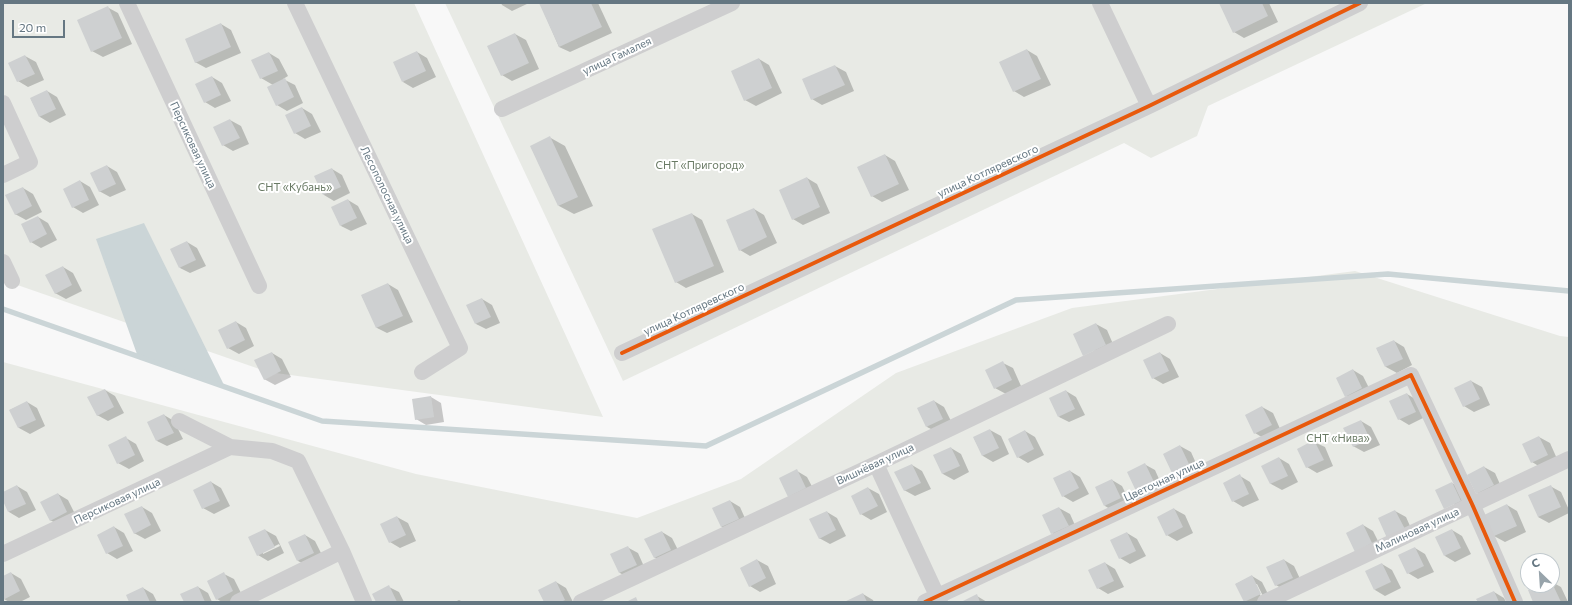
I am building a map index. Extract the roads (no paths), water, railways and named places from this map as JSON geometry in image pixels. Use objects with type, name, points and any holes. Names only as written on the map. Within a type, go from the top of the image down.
[{"type":"street","name":"Персиковая улица","points":[[127,3],[259,286]]},
{"type":"street","name":"Лесополосная улица","points":[[295,3],[460,348],[422,372]]},
{"type":"street","name":"улица Гамалея","points":[[502,109],[732,3]]},
{"type":"street","points":[[1100,3],[1149,106]]},
{"type":"street","name":"улица Котляревского","points":[[622,353],[1149,106],[1360,3]]},
{"type":"street","points":[[3,103],[30,162],[3,175]]},
{"type":"street","points":[[3,262],[12,281]]},
{"type":"street","name":"Вишнёвая улица","points":[[581,602],[876,464],[1168,324]]},
{"type":"street","name":"Цветочная улица","points":[[934,600],[1411,375],[1472,504]]},
{"type":"street","points":[[179,421],[230,447],[272,450],[298,461],[342,551],[364,602]]},
{"type":"street","name":"Персиковая улица","points":[[3,554],[230,447]]},
{"type":"street","name":"Малиновая улица","points":[[1265,602],[1569,459]]},
{"type":"street","points":[[876,464],[934,600]]},
{"type":"street","points":[[1472,504],[1515,602]]},
{"type":"street","points":[[238,602],[342,551]]},
{"type":"waterway","points":[[3,309],[322,421],[706,446],[1016,300],[1388,274],[1569,291]]},
{"type":"park label","name":"СНТ «Пригород»","points":[[700,165]]},
{"type":"park label","name":"СНТ «Кубань»","points":[[295,187]]},
{"type":"park label","name":"СНТ «Нива»","points":[[1338,438]]}]
